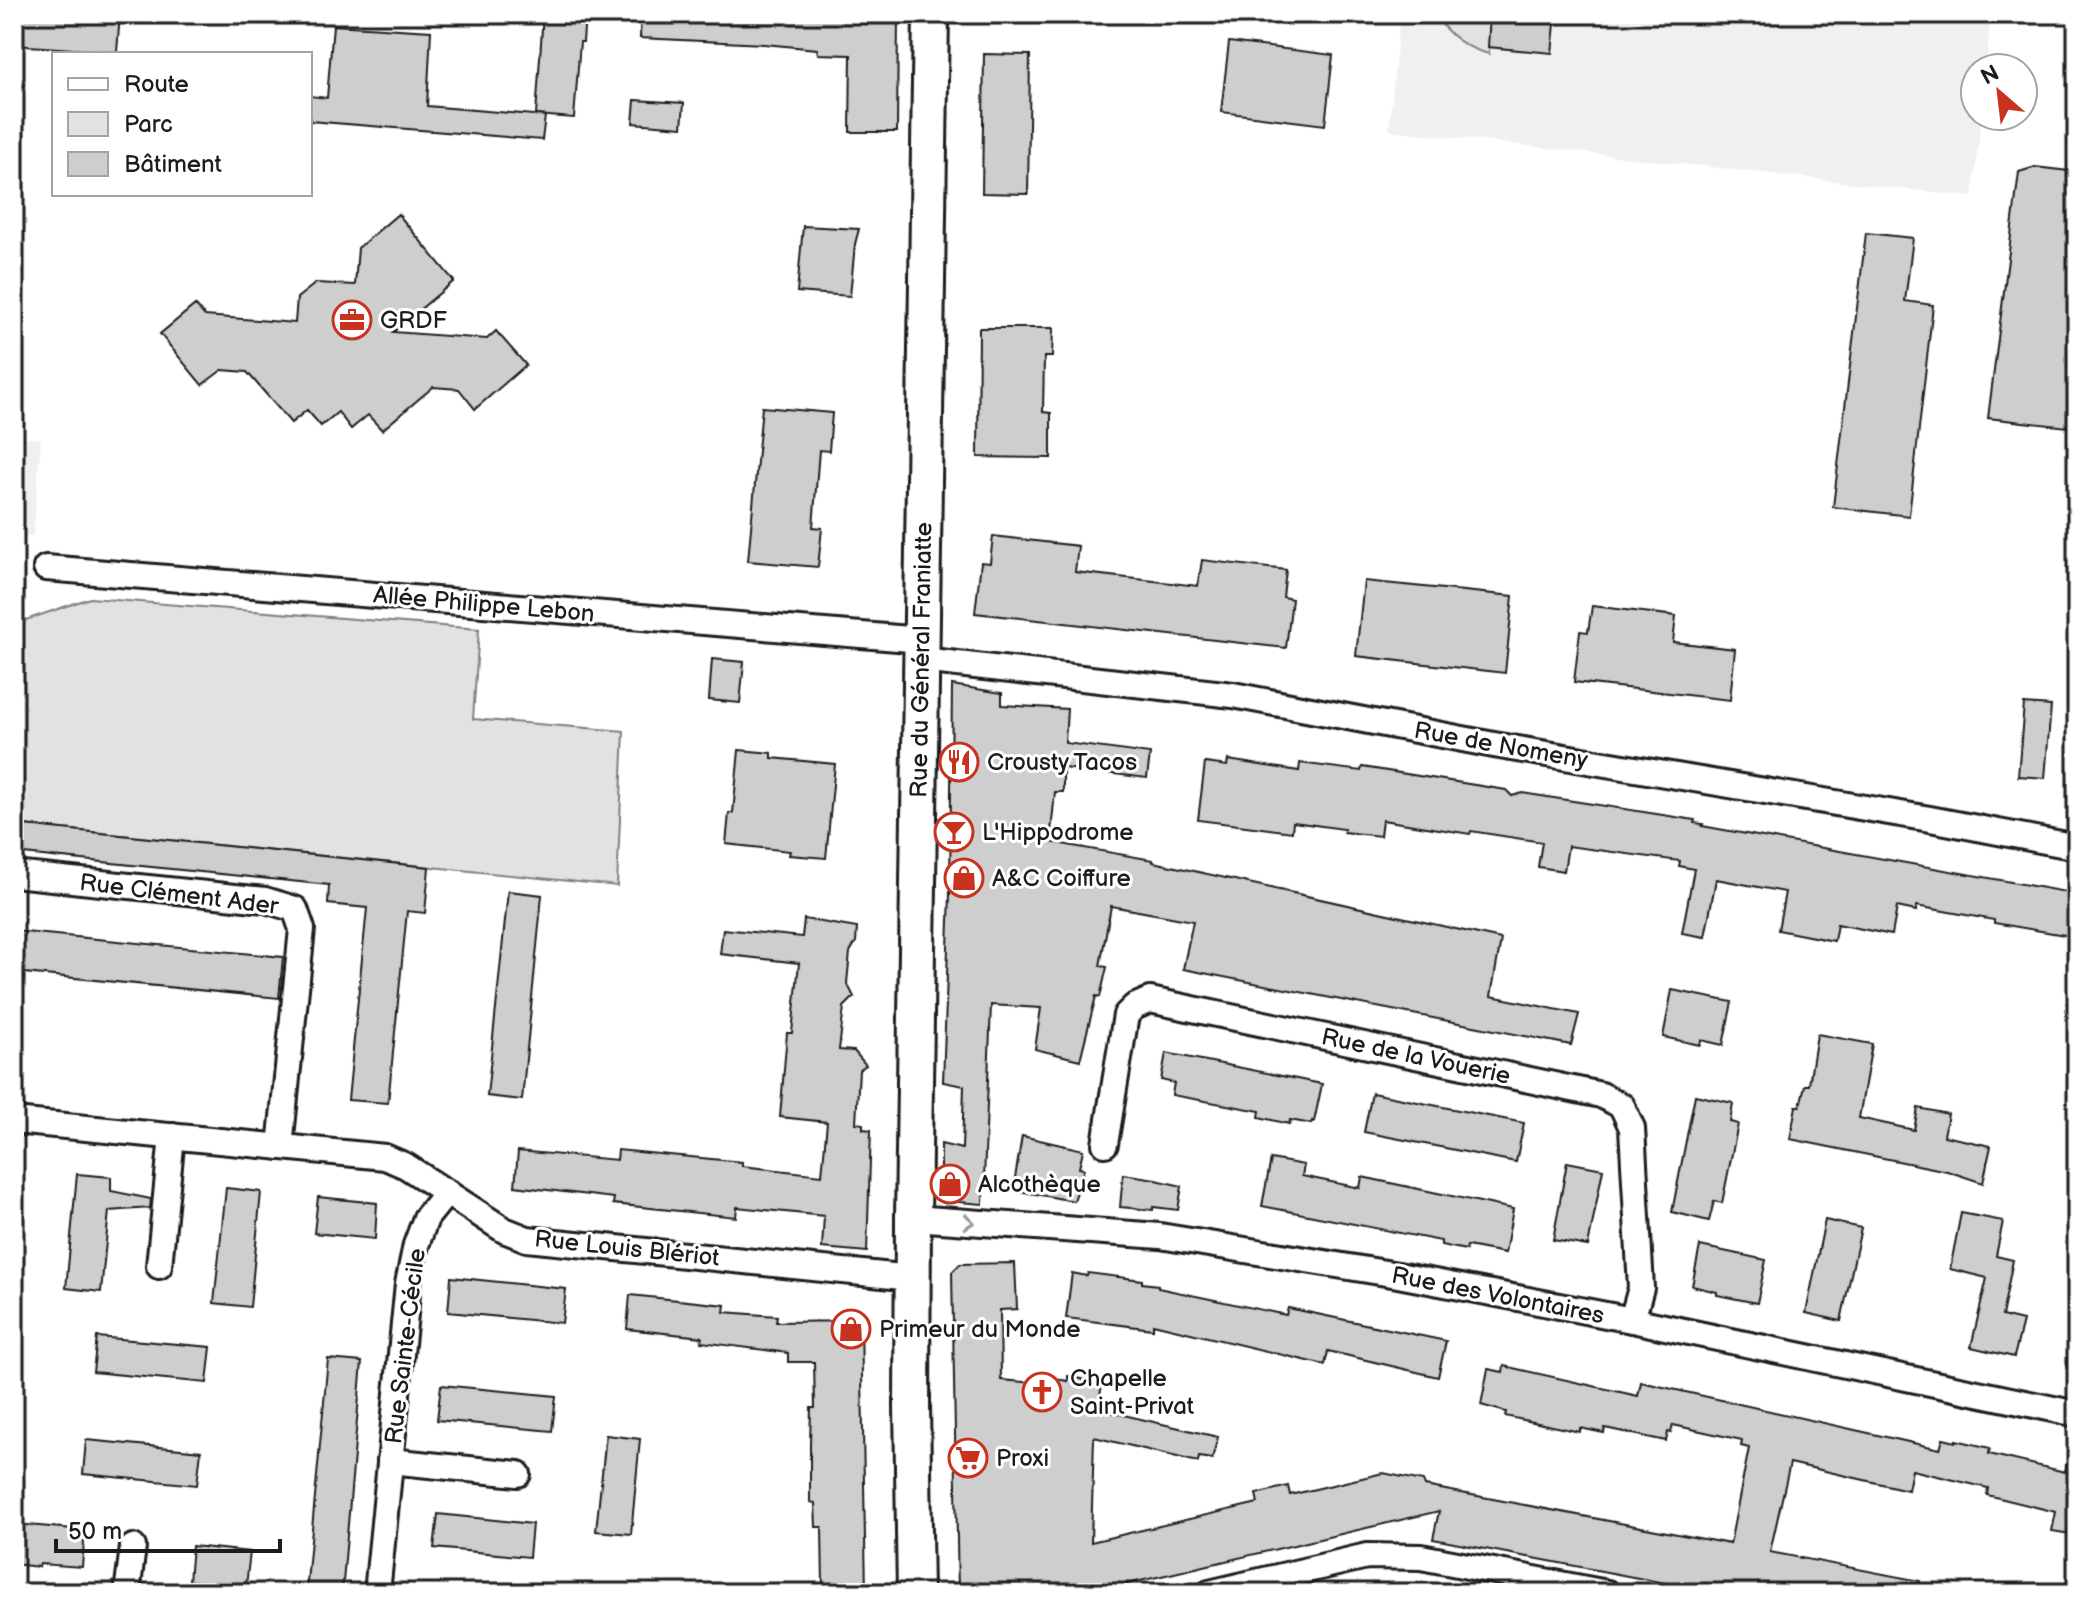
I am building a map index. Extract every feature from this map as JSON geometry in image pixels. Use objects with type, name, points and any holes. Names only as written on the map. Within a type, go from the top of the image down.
[{"type":"main road","name":"Rue du Général Franiatte","points":[[915,1593],[912,1278],[931,14]]},
{"type":"street","name":"Allée Philippe Lebon","points":[[46,568],[922,650]]},
{"type":"street","name":"Rue de Nomeny","points":[[922,650],[1233,695],[2077,847]]},
{"type":"street","name":"Rue Clément Ader","points":[[14,874],[265,900],[295,909],[302,929],[280,1147]]},
{"type":"street","name":"Rue de la Vouerie","points":[[1105,1144],[1126,1015],[1134,1007],[1150,1000],[1601,1095],[1622,1106],[1632,1128],[1641,1288],[1632,1320]]},
{"type":"street","name":"Rue Louis Blériot","points":[[14,1121],[385,1157],[406,1166],[504,1230],[527,1239],[912,1278]]},
{"type":"street","points":[[159,1266],[172,1136]]},
{"type":"street","name":"Rue Sainte-Cécile","points":[[377,1593],[408,1284],[416,1245],[426,1218],[447,1192]]},
{"type":"street","name":"Rue des Volontaires","points":[[913,1218],[1160,1236],[1398,1275],[1632,1320],[2077,1414]]},
{"type":"street","name":"Rue Sainte-Cécile","points":[[390,1461],[518,1474]]},
{"type":"street","points":[[127,1593],[133,1547]]},
{"type":"street","points":[[1209,1593],[1367,1556],[1388,1555],[1421,1557],[1607,1593]]},
{"type":"shaded area","points":[[1400,14],[1991,14],[1987,52],[1959,52],[1959,132],[1979,132],[1973,197],[1389,130]]},
{"type":"shaded area","points":[[14,437],[41,439],[33,536],[14,534]]},
{"type":"green space","points":[[1435,14],[1490,14],[1489,54],[1458,40]]},
{"type":"green space","points":[[90,598],[479,629],[473,719],[624,731],[617,886],[14,824],[14,624]]},
{"type":"building","points":[[14,14],[120,14],[117,52],[14,45]]},
{"type":"building","points":[[543,14],[585,14],[574,118],[536,115]]},
{"type":"building","points":[[641,14],[898,14],[897,132],[850,132],[851,55],[818,54],[817,49],[764,44],[640,38]]},
{"type":"building","points":[[1490,14],[1556,14],[1552,53],[1488,47]]},
{"type":"building","points":[[333,25],[431,31],[427,106],[545,116],[542,140],[312,121],[312,96],[327,98]]},
{"type":"building","points":[[1229,42],[1333,55],[1325,125],[1221,112]]},
{"type":"building","points":[[984,54],[1030,55],[1028,194],[982,193]]},
{"type":"building","points":[[635,100],[684,103],[682,127],[633,123]]},
{"type":"building","points":[[2035,167],[2077,172],[2077,428],[1988,418],[2019,172]]},
{"type":"building","name":"GRDF","points":[[398,214],[454,281],[393,332],[487,339],[496,331],[526,365],[475,409],[459,389],[433,387],[382,430],[368,415],[351,429],[338,412],[321,426],[307,410],[291,423],[247,372],[222,370],[202,385],[160,334],[195,305],[205,316],[295,323],[297,298],[316,283],[355,285],[358,248]]},
{"type":"building","points":[[803,226],[859,229],[850,296],[797,292]]},
{"type":"building","points":[[1866,233],[1913,238],[1905,301],[1933,305],[1909,516],[1833,507]]},
{"type":"building","points":[[979,328],[1053,328],[1052,357],[1044,357],[1043,412],[1051,413],[1051,458],[978,457]]},
{"type":"building","points":[[762,407],[832,413],[829,451],[819,450],[813,527],[822,528],[818,567],[748,561]]},
{"type":"building","points":[[993,536],[1078,546],[1075,572],[1198,586],[1202,560],[1286,570],[1283,597],[1292,599],[1286,648],[975,613],[981,562],[990,563]]},
{"type":"building","points":[[1364,581],[1513,596],[1505,673],[1356,656]]},
{"type":"building","points":[[1592,606],[1676,616],[1673,642],[1735,649],[1730,700],[1574,682],[1580,631],[1588,632]]},
{"type":"building","points":[[712,659],[744,662],[740,703],[709,700]]},
{"type":"building","points":[[952,685],[1002,693],[1002,705],[1067,709],[1065,743],[1150,754],[1147,778],[1063,768],[1063,792],[1055,792],[1050,842],[1153,860],[1501,939],[1491,996],[1579,1014],[1571,1045],[1183,969],[1193,921],[1111,906],[1100,966],[1107,967],[1100,997],[1096,996],[1080,1060],[1035,1049],[1041,1008],[991,1005],[983,1204],[959,1202],[941,1183],[941,1144],[962,1149],[964,1086],[943,1082],[950,894]]},
{"type":"building","points":[[2024,704],[2051,706],[2045,778],[2018,776]]},
{"type":"building","points":[[739,750],[772,753],[772,758],[835,764],[826,858],[726,844],[729,813],[733,813]]},
{"type":"building","points":[[1228,760],[1299,771],[1300,763],[1361,771],[1362,767],[1506,790],[1512,796],[1522,793],[1695,820],[1694,823],[1702,826],[2077,894],[2077,937],[1916,906],[1916,911],[1897,907],[1892,935],[1837,924],[1834,941],[1778,930],[1785,892],[1716,879],[1705,937],[1682,933],[1694,869],[1679,866],[1680,861],[1568,846],[1564,871],[1538,867],[1542,842],[1471,831],[1470,834],[1382,820],[1380,836],[1293,822],[1292,832],[1198,820],[1205,763],[1227,766]]},
{"type":"building","points":[[14,824],[429,867],[425,913],[407,911],[388,1103],[348,1100],[367,908],[328,904],[329,885],[14,853]]},
{"type":"building","points":[[508,891],[542,895],[522,1100],[487,1096]]},
{"type":"building","points":[[804,919],[857,928],[856,942],[850,952],[847,983],[854,997],[844,1007],[839,1050],[854,1051],[866,1065],[859,1070],[856,1123],[863,1124],[863,1129],[871,1130],[867,1252],[822,1248],[824,1216],[737,1207],[736,1217],[613,1204],[614,1198],[515,1186],[518,1151],[617,1160],[618,1150],[742,1162],[742,1166],[822,1175],[827,1122],[780,1117],[787,1033],[792,1033],[799,963],[720,954],[723,929],[802,937]]},
{"type":"building","points":[[14,931],[283,957],[279,998],[14,972]]},
{"type":"building","points":[[1672,990],[1732,1002],[1723,1045],[1701,1040],[1700,1045],[1663,1037]]},
{"type":"building","points":[[1817,1034],[1872,1044],[1859,1118],[1914,1130],[1918,1108],[1948,1114],[1944,1136],[1991,1146],[1983,1183],[1947,1171],[1790,1139],[1796,1106],[1800,1106],[1805,1085],[1809,1085]]},
{"type":"building","points":[[1166,1053],[1322,1084],[1314,1122],[1290,1120],[1289,1124],[1259,1117],[1260,1111],[1172,1095],[1174,1083],[1161,1080]]},
{"type":"building","points":[[1372,1093],[1524,1123],[1516,1162],[1364,1132]]},
{"type":"building","points":[[1695,1095],[1733,1103],[1730,1122],[1738,1124],[1722,1203],[1714,1201],[1709,1221],[1672,1212]]},
{"type":"building","points":[[1022,1136],[1083,1150],[1079,1168],[1084,1169],[1074,1201],[1013,1190]]},
{"type":"building","points":[[1271,1159],[1304,1165],[1302,1176],[1360,1188],[1362,1177],[1513,1209],[1505,1253],[1467,1246],[1466,1250],[1441,1245],[1441,1241],[1262,1206]]},
{"type":"building","points":[[1567,1162],[1603,1169],[1588,1246],[1553,1240]]},
{"type":"building","points":[[77,1174],[111,1177],[111,1191],[151,1199],[150,1208],[109,1211],[101,1292],[66,1288]]},
{"type":"building","points":[[1123,1174],[1182,1186],[1178,1210],[1120,1207]]},
{"type":"building","points":[[226,1188],[261,1192],[250,1307],[214,1303]]},
{"type":"building","points":[[318,1197],[377,1203],[375,1239],[314,1233]]},
{"type":"building","points":[[1961,1213],[2003,1221],[1996,1256],[2013,1260],[2002,1316],[2023,1321],[2014,1357],[1971,1347],[1987,1278],[1950,1269]]},
{"type":"building","points":[[1825,1220],[1861,1228],[1841,1321],[1806,1313]]},
{"type":"building","points":[[1700,1246],[1766,1260],[1757,1303],[1692,1286]]},
{"type":"building","points":[[1015,1263],[1017,1309],[1000,1310],[1001,1380],[1046,1384],[1050,1378],[1068,1381],[1068,1376],[1102,1384],[1098,1409],[1218,1437],[1212,1459],[1199,1457],[1198,1462],[1094,1437],[1091,1542],[1258,1503],[1256,1494],[1288,1486],[1290,1495],[1383,1473],[1423,1481],[1425,1486],[1730,1544],[1749,1448],[1741,1446],[1742,1440],[1673,1425],[1666,1441],[1605,1428],[1604,1433],[1580,1428],[1580,1432],[1505,1416],[1506,1412],[1481,1405],[1488,1369],[1503,1372],[1504,1366],[1638,1396],[1641,1382],[1940,1449],[1943,1439],[1956,1440],[1990,1448],[1989,1454],[2065,1472],[2066,1465],[2077,1466],[2077,1535],[2052,1531],[2056,1512],[1987,1495],[1988,1488],[1912,1470],[1908,1490],[1790,1463],[1770,1552],[1920,1581],[1919,1593],[1717,1593],[1433,1539],[1439,1511],[1089,1593],[958,1593],[952,1272],[960,1264]]},
{"type":"building","points":[[1072,1273],[1142,1280],[1142,1283],[1158,1285],[1158,1288],[1286,1315],[1288,1308],[1446,1341],[1438,1377],[1328,1351],[1325,1365],[1153,1324],[1153,1329],[1066,1318]]},
{"type":"building","points":[[451,1277],[566,1289],[562,1323],[448,1312]]},
{"type":"building","points":[[630,1295],[725,1305],[724,1312],[777,1316],[776,1322],[861,1321],[866,1593],[810,1593],[823,1586],[822,1527],[816,1527],[815,1503],[810,1502],[814,1362],[788,1362],[788,1353],[701,1342],[702,1337],[627,1329]]},
{"type":"building","points":[[97,1337],[211,1347],[207,1383],[93,1372]]},
{"type":"building","points":[[328,1359],[362,1362],[343,1582],[341,1593],[306,1593]]},
{"type":"building","points":[[441,1385],[556,1396],[552,1431],[437,1420]]},
{"type":"building","points":[[606,1435],[640,1439],[631,1534],[596,1531]]},
{"type":"building","points":[[86,1440],[201,1451],[197,1485],[83,1474]]},
{"type":"building","points":[[438,1514],[532,1524],[529,1557],[434,1548]]},
{"type":"building","points":[[16,1524],[85,1530],[82,1567],[14,1564]]},
{"type":"building","points":[[192,1546],[250,1552],[246,1586],[189,1581]]},
{"type":"place","name":"GRDF","points":[[352,320]]},
{"type":"place","name":"Crousty Tacos","points":[[959,762]]},
{"type":"place","name":"L'Hippodrome","points":[[954,832]]},
{"type":"place","name":"A&C Coiffure","points":[[964,878]]},
{"type":"place","name":"Alcothèque","points":[[950,1184]]},
{"type":"place","name":"Primeur du Monde","points":[[851,1329]]},
{"type":"place","name":"Chapelle Saint-Privat","points":[[1042,1392]]},
{"type":"place","name":"Proxi","points":[[968,1458]]}]
